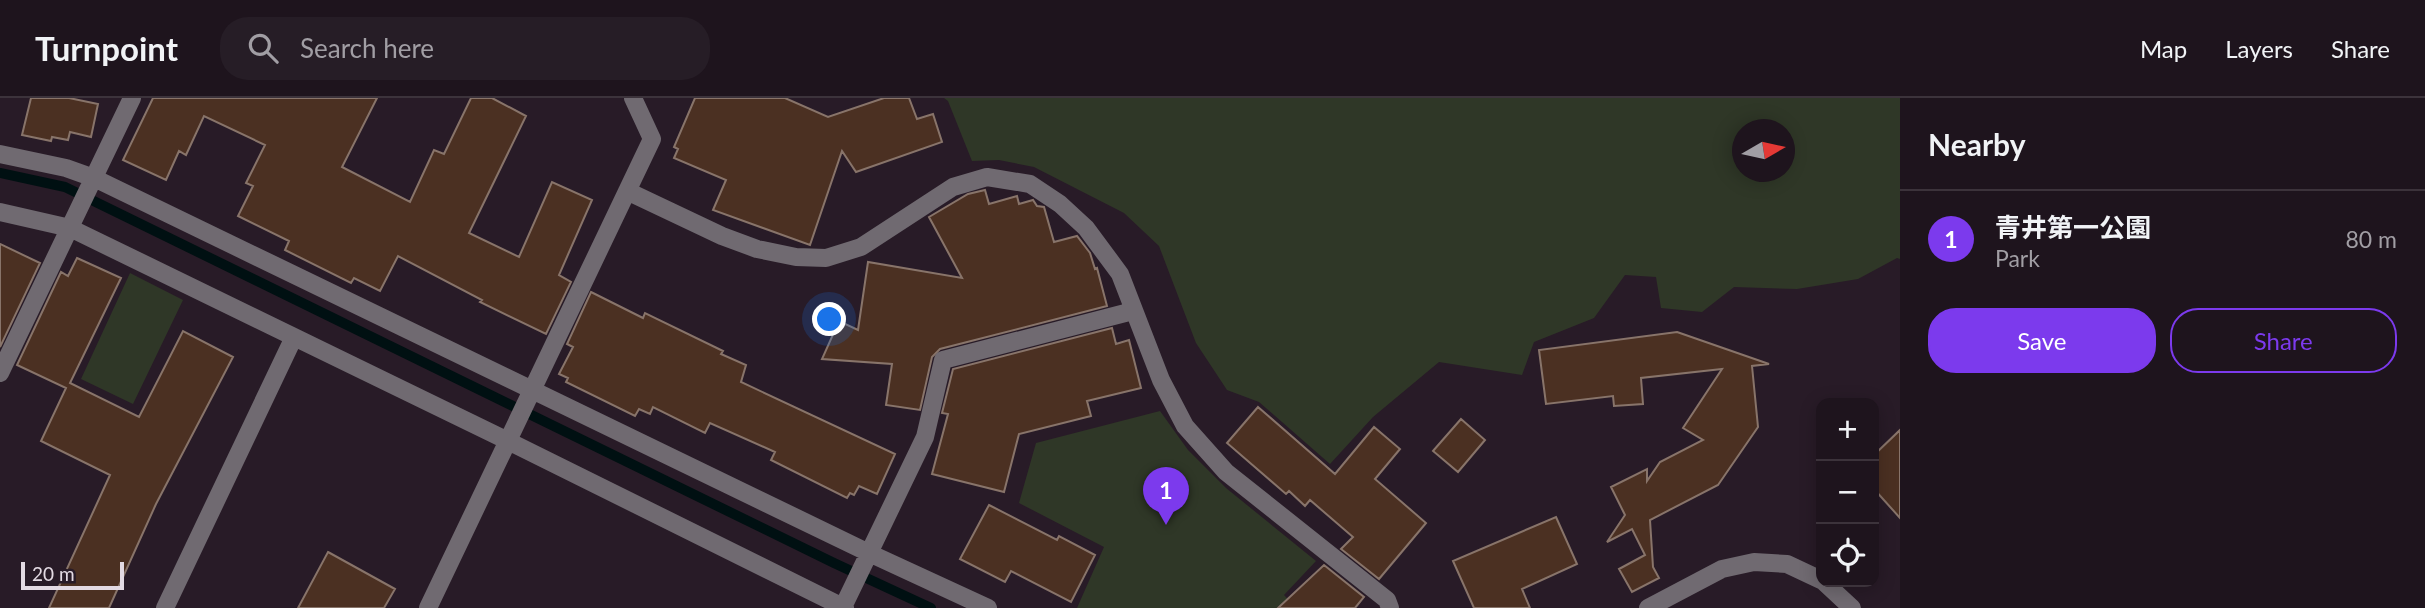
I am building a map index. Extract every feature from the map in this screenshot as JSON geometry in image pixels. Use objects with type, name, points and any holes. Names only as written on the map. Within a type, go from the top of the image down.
[{"type":"street","points":[[0,373],[132,98]]},
{"type":"street","points":[[428,608],[652,139],[633,98]]},
{"type":"street","points":[[0,154],[66,169],[866,559],[988,608]]},
{"type":"street","points":[[627,191],[722,236],[757,249],[796,257],[826,258],[861,247],[953,187],[987,177],[1030,184],[1060,204],[1086,228],[1120,274],[1161,380],[1185,426],[1226,472],[1387,600],[1390,608]]},
{"type":"street","points":[[0,212],[70,228],[844,608],[925,437],[943,360],[1133,311]]},
{"type":"street","points":[[165,608],[294,337]]},
{"type":"street","points":[[1648,608],[1722,569],[1754,562],[1787,564],[1816,578]]},
{"type":"street","points":[[1829,587],[1852,608]]},
{"type":"green space","points":[[944,98],[1900,98],[1900,259],[1897,258],[1858,279],[1797,289],[1734,287],[1702,312],[1661,308],[1656,277],[1625,275],[1594,318],[1534,342],[1522,375],[1439,362],[1373,417],[1330,464],[1259,402],[1227,390],[1196,343],[1159,246],[1124,213],[1034,167],[999,160],[972,161],[948,101]]},
{"type":"green space","points":[[130,273],[183,300],[133,404],[81,379]]},
{"type":"green space","points":[[1160,411],[1188,450],[1226,488],[1316,561],[1284,595],[1296,608],[1077,608],[1104,547],[1019,503],[1036,443]]},
{"type":"building","points":[[31,98],[69,98],[98,104],[91,137],[70,132],[68,140],[52,137],[51,141],[22,135]]},
{"type":"building","points":[[153,98],[377,98],[342,167],[410,202],[434,150],[444,154],[471,98],[492,98],[526,116],[469,233],[519,257],[552,182],[592,200],[559,275],[571,282],[546,334],[480,302],[482,300],[398,256],[380,291],[354,278],[351,283],[285,250],[289,241],[238,216],[253,186],[246,183],[265,145],[204,116],[186,155],[179,151],[166,180],[123,160]]},
{"type":"building","points":[[695,98],[785,98],[828,117],[884,98],[909,98],[917,119],[933,114],[942,142],[856,172],[842,151],[810,245],[713,210],[726,180],[674,158],[678,149],[674,147]]},
{"type":"building","points":[[985,190],[989,204],[1017,196],[1019,204],[1033,200],[1037,206],[1044,207],[1054,242],[1077,236],[1090,253],[1095,269],[1097,268],[1107,306],[940,349],[932,357],[920,410],[886,405],[892,364],[822,359],[839,321],[858,330],[868,262],[962,278],[929,217],[968,194]]},
{"type":"building","points":[[0,244],[40,263],[0,347]]},
{"type":"building","points":[[77,258],[121,278],[70,383],[139,417],[183,331],[233,357],[156,504],[109,608],[49,608],[110,475],[41,441],[66,388],[17,365],[61,272],[68,276]]},
{"type":"building","points":[[591,292],[643,318],[645,313],[723,351],[721,354],[746,365],[741,382],[895,454],[877,494],[859,486],[854,495],[850,493],[847,498],[771,460],[775,452],[710,423],[705,433],[653,407],[650,414],[639,409],[635,416],[566,382],[568,378],[559,374],[573,347],[567,344]]},
{"type":"building","points":[[1112,328],[1116,344],[1129,340],[1141,388],[1087,401],[1091,416],[1019,434],[1004,492],[932,474],[948,414],[942,413],[953,369]]},
{"type":"building","points":[[1677,332],[1769,364],[1752,366],[1758,427],[1718,485],[1650,520],[1653,567],[1659,578],[1632,592],[1619,569],[1645,555],[1632,529],[1607,542],[1625,515],[1611,487],[1647,469],[1647,481],[1660,462],[1703,440],[1683,428],[1722,369],[1641,378],[1643,404],[1614,406],[1613,396],[1546,404],[1539,350]]},
{"type":"building","points":[[1258,407],[1335,474],[1374,427],[1400,449],[1375,479],[1426,523],[1379,579],[1341,549],[1353,537],[1310,500],[1305,506],[1289,491],[1286,494],[1227,443]]},
{"type":"building","points":[[1461,419],[1485,440],[1458,472],[1433,451]]},
{"type":"building","points":[[1900,430],[1900,518],[1879,495],[1879,450]]},
{"type":"building","points":[[989,505],[1057,540],[1059,536],[1095,555],[1071,602],[1011,571],[1005,582],[960,559]]},
{"type":"building","points":[[1556,517],[1577,564],[1522,589],[1530,608],[1474,608],[1453,561]]},
{"type":"building","points":[[328,552],[395,589],[384,608],[298,608]]},
{"type":"building","points":[[1324,565],[1364,597],[1355,608],[1278,608]]},
{"type":"waterway","points":[[0,173],[65,187],[931,608]]},
{"type":"place","name":"青井第一公園","points":[[1166,525]]}]
